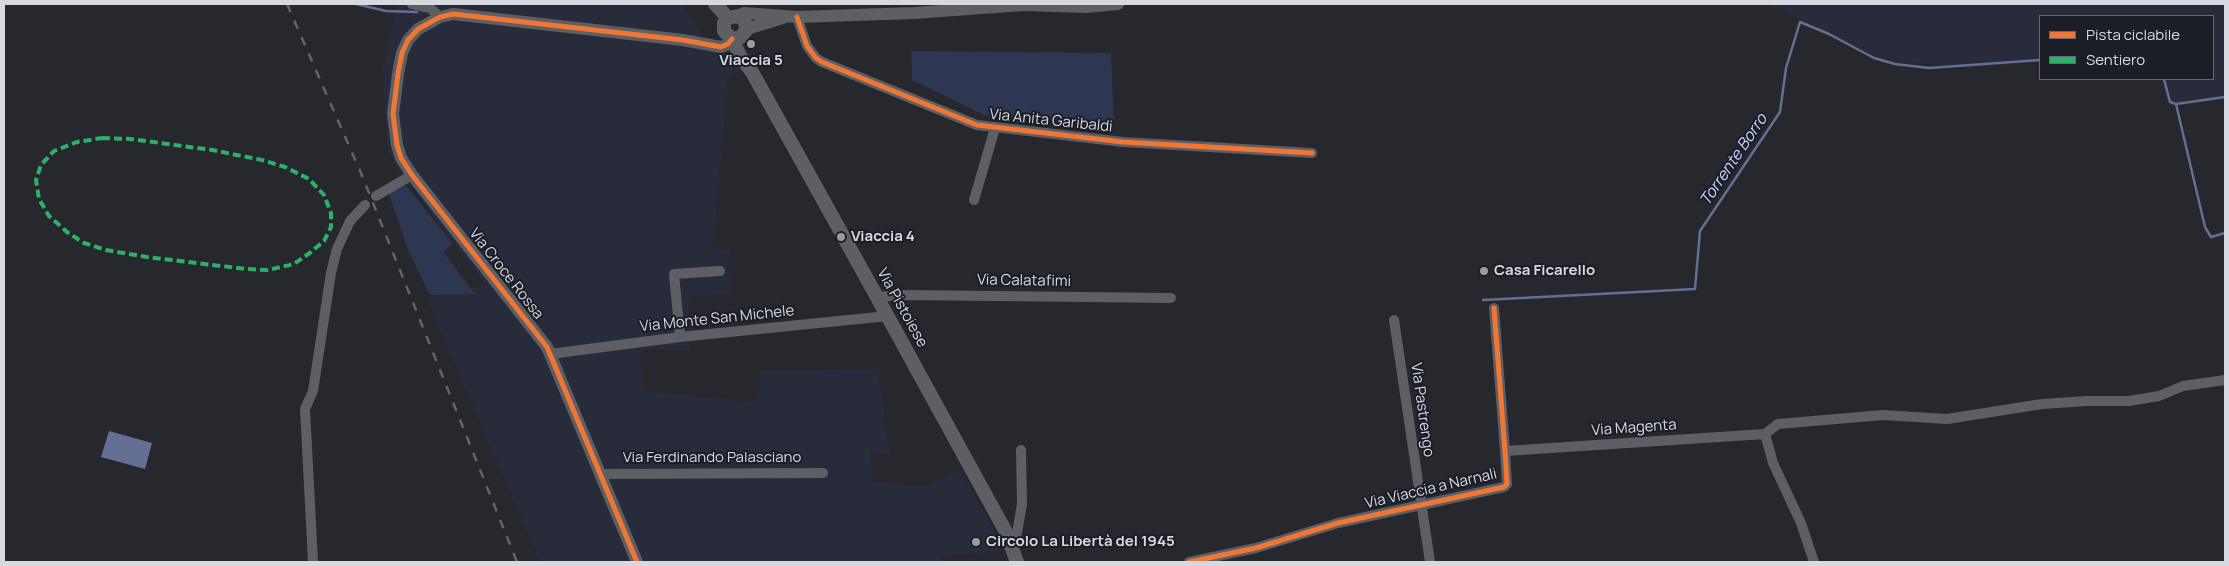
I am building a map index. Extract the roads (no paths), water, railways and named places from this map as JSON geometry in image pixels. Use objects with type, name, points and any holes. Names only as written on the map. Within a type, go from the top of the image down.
[{"type":"main road","name":"Via Pistoiese","points":[[715,4],[735,28],[740,56],[752,72],[1006,532],[1016,562]]},
{"type":"street","points":[[412,4],[430,8],[440,17],[462,14],[724,46],[735,28],[791,17],[949,11],[1023,5],[1086,7],[1118,4]]},
{"type":"street","name":"Via Croce Rossa","points":[[440,17],[418,29],[408,40],[402,53],[393,114],[394,132],[401,158],[412,175],[526,319],[550,354],[637,562]]},
{"type":"street","name":"Via Anita Garibaldi","points":[[791,17],[807,46],[816,58],[822,62],[977,124],[995,128],[1123,142],[1312,153]]},
{"type":"street","points":[[974,200],[995,128]]},
{"type":"street","points":[[376,196],[412,175]]},
{"type":"street","points":[[313,562],[305,409],[313,391],[331,273],[337,249],[350,221],[365,205]]},
{"type":"street","points":[[680,337],[674,274],[720,271]]},
{"type":"street","name":"Via Calatafimi","points":[[877,297],[907,295],[1171,298]]},
{"type":"street","name":"Via Viaccia a Narnali","points":[[1189,562],[1238,557],[1256,548],[1318,528],[1504,488],[1507,484],[1494,308]]},
{"type":"street","name":"Via Monte San Michele","points":[[550,354],[680,337],[888,316]]},
{"type":"street","name":"Via Pastrengo","points":[[1394,320],[1421,505]]},
{"type":"street","points":[[1814,562],[1801,523],[1773,463],[1765,434],[1778,424],[1883,415],[1947,419],[2042,404],[2129,401],[2159,396],[2183,386],[2225,380]]},
{"type":"street","name":"Via Magenta","points":[[1505,451],[1765,434]]},
{"type":"street","points":[[1011,546],[1017,533],[1022,504],[1021,450]]},
{"type":"street","name":"Via Ferdinando Palasciano","points":[[600,474],[823,473]]},
{"type":"street","name":"Via Viaccia a Narnali","points":[[1421,505],[1430,562]]},
{"type":"waterway","points":[[356,4],[386,11],[417,12]]},
{"type":"waterway","name":"Torrente Borro","points":[[1483,300],[1695,289],[1700,231],[1780,112],[1786,68],[1800,22],[1829,34],[1874,58],[1895,64],[1929,68],[2039,60]]},
{"type":"waterway","name":"Torrente Borro","points":[[2164,80],[2170,102],[2176,104],[2225,97]]},
{"type":"waterway","points":[[2176,104],[2205,227],[2211,237],[2225,233]]},
{"type":"railway","points":[[287,4],[361,173],[517,562]]},
{"type":"place","name":"Viaccia 5","points":[[751,44]]},
{"type":"place","name":"Viaccia 4","points":[[841,237]]},
{"type":"place","name":"Casa Ficarello","points":[[1484,271]]},
{"type":"place","name":"Circolo La Libertà del 1945","points":[[976,542]]}]
